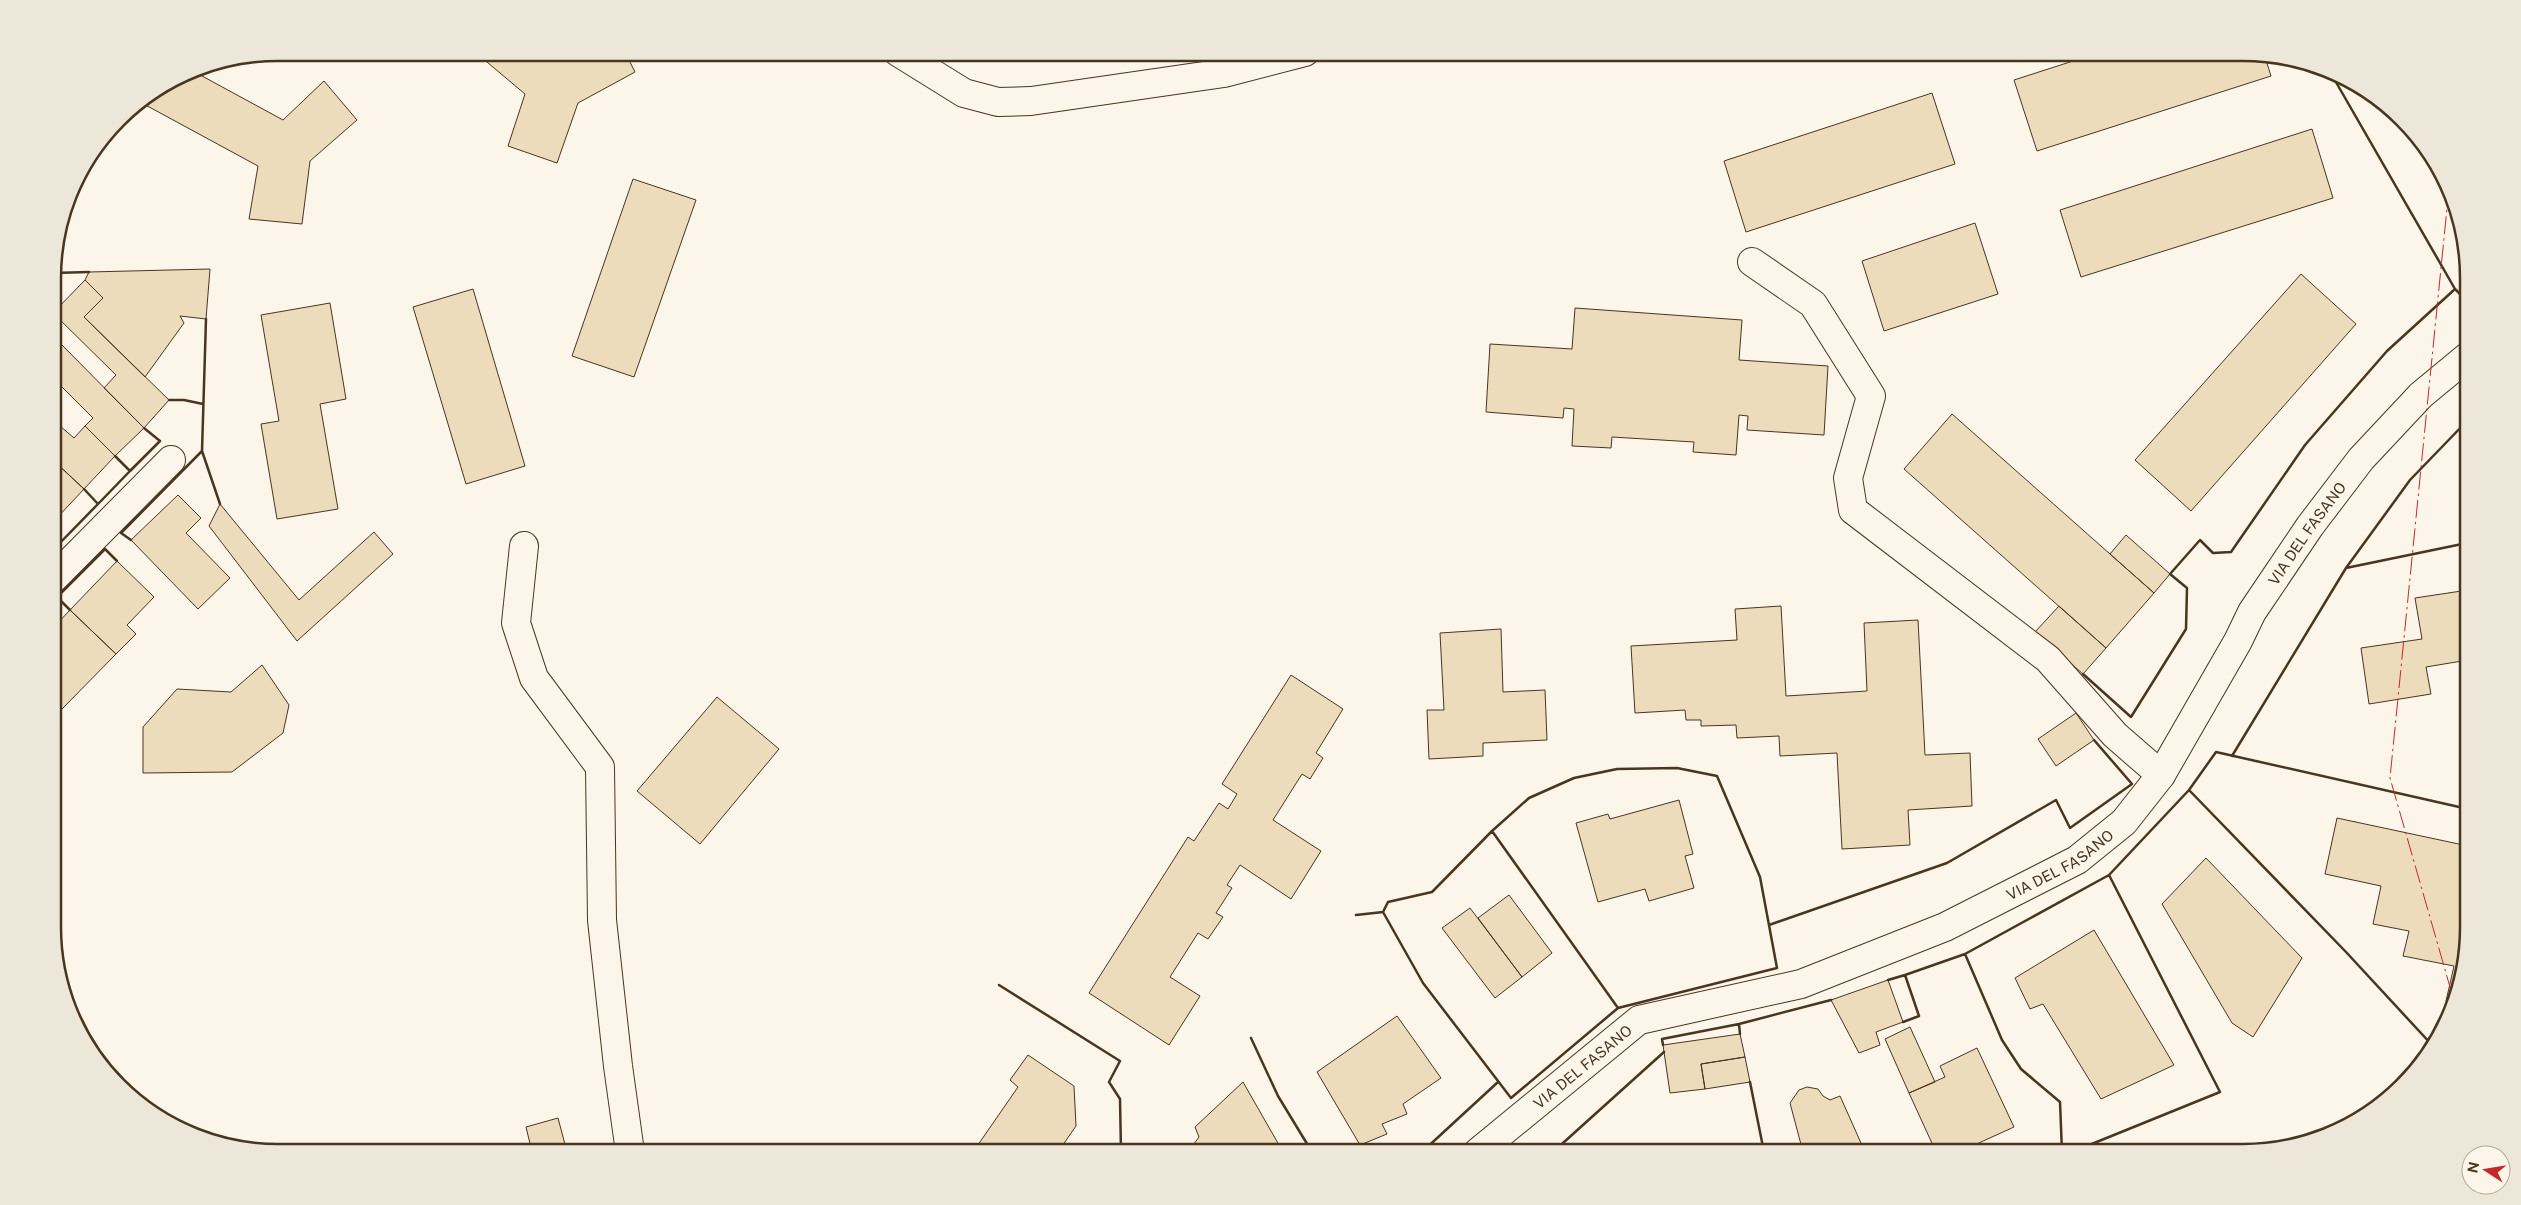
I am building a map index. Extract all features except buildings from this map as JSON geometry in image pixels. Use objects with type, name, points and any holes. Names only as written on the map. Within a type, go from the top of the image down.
[{"type":"street","points":[[913,61],[964,92],[998,102],[1031,101],[1224,73],[1270,61]]},
{"type":"street","points":[[1752,262],[1813,304],[1871,396],[1848,478],[1853,510],[2048,659],[2115,735],[2162,775]]},
{"type":"street","name":"VIA DEL FASANO","points":[[1488,1144],[1639,1020],[1801,984],[1945,927],[2077,860],[2124,822],[2162,775],[2238,641],[2252,612],[2310,526],[2361,458],[2421,395],[2460,363]]},
{"type":"street","points":[[61,571],[170,460]]},
{"type":"street","points":[[524,546],[516,623],[534,678],[600,767],[602,920],[618,1066],[629,1144]]},
{"type":"wall","points":[[2336,83],[2455,289],[2460,294]]},
{"type":"wall","points":[[61,273],[89,272]]},
{"type":"wall","points":[[2083,674],[2131,717],[2186,629],[2187,588],[2170,574],[2200,540],[2213,553],[2231,552],[2305,445],[2387,351],[2455,289]]},
{"type":"wall","points":[[202,451],[206,319]]},
{"type":"wall","points":[[169,400],[184,400],[203,404]]},
{"type":"wall","points":[[130,471],[160,441],[144,428]]},
{"type":"wall","points":[[2232,756],[2346,568],[2410,480],[2460,428]]},
{"type":"wall","points":[[131,540],[121,533],[202,451],[220,504]]},
{"type":"wall","points":[[98,504],[130,471],[115,456]]},
{"type":"wall","points":[[61,542],[98,504],[84,489]]},
{"type":"wall","points":[[2346,568],[2460,544]]},
{"type":"wall","points":[[61,593],[105,549],[117,561]]},
{"type":"wall","points":[[61,601],[70,610]]},
{"type":"wall","points":[[1769,925],[1947,863],[2056,800],[2070,828],[2132,784],[2094,740]]},
{"type":"wall","points":[[2189,790],[2216,752],[2460,807]]},
{"type":"wall","points":[[1356,915],[1383,912],[1388,902],[1432,892],[1492,831],[1529,798],[1574,778],[1617,769],[1677,768],[1717,776],[1760,877],[1777,968],[1618,1008]]},
{"type":"wall","points":[[2109,875],[2189,790],[2346,952],[2428,1041]]},
{"type":"wall","points":[[1383,912],[1423,983],[1511,1098],[1618,1008],[1492,831]]},
{"type":"wall","points":[[1965,954],[2109,875],[2220,1092],[2092,1144]]},
{"type":"wall","points":[[1905,975],[1965,954],[2002,1040],[2021,1069],[2060,1102],[2062,1144]]},
{"type":"wall","points":[[1888,980],[1905,975],[1919,1016],[1903,1022]]},
{"type":"wall","points":[[999,985],[1120,1061],[1109,1082],[1120,1099],[1121,1144]]},
{"type":"wall","points":[[1739,1024],[1831,1000]]},
{"type":"wall","points":[[1663,1045],[1662,1039],[1739,1024],[1740,1034]]},
{"type":"wall","points":[[1251,1038],[1278,1096],[1307,1144]]},
{"type":"wall","points":[[1562,1144],[1664,1052]]},
{"type":"wall","points":[[1431,1144],[1498,1082]]},
{"type":"wall","points":[[1750,1082],[1762,1144]]},
{"type":"power","points":[[2447,206],[2390,778],[2450,989]]}]
